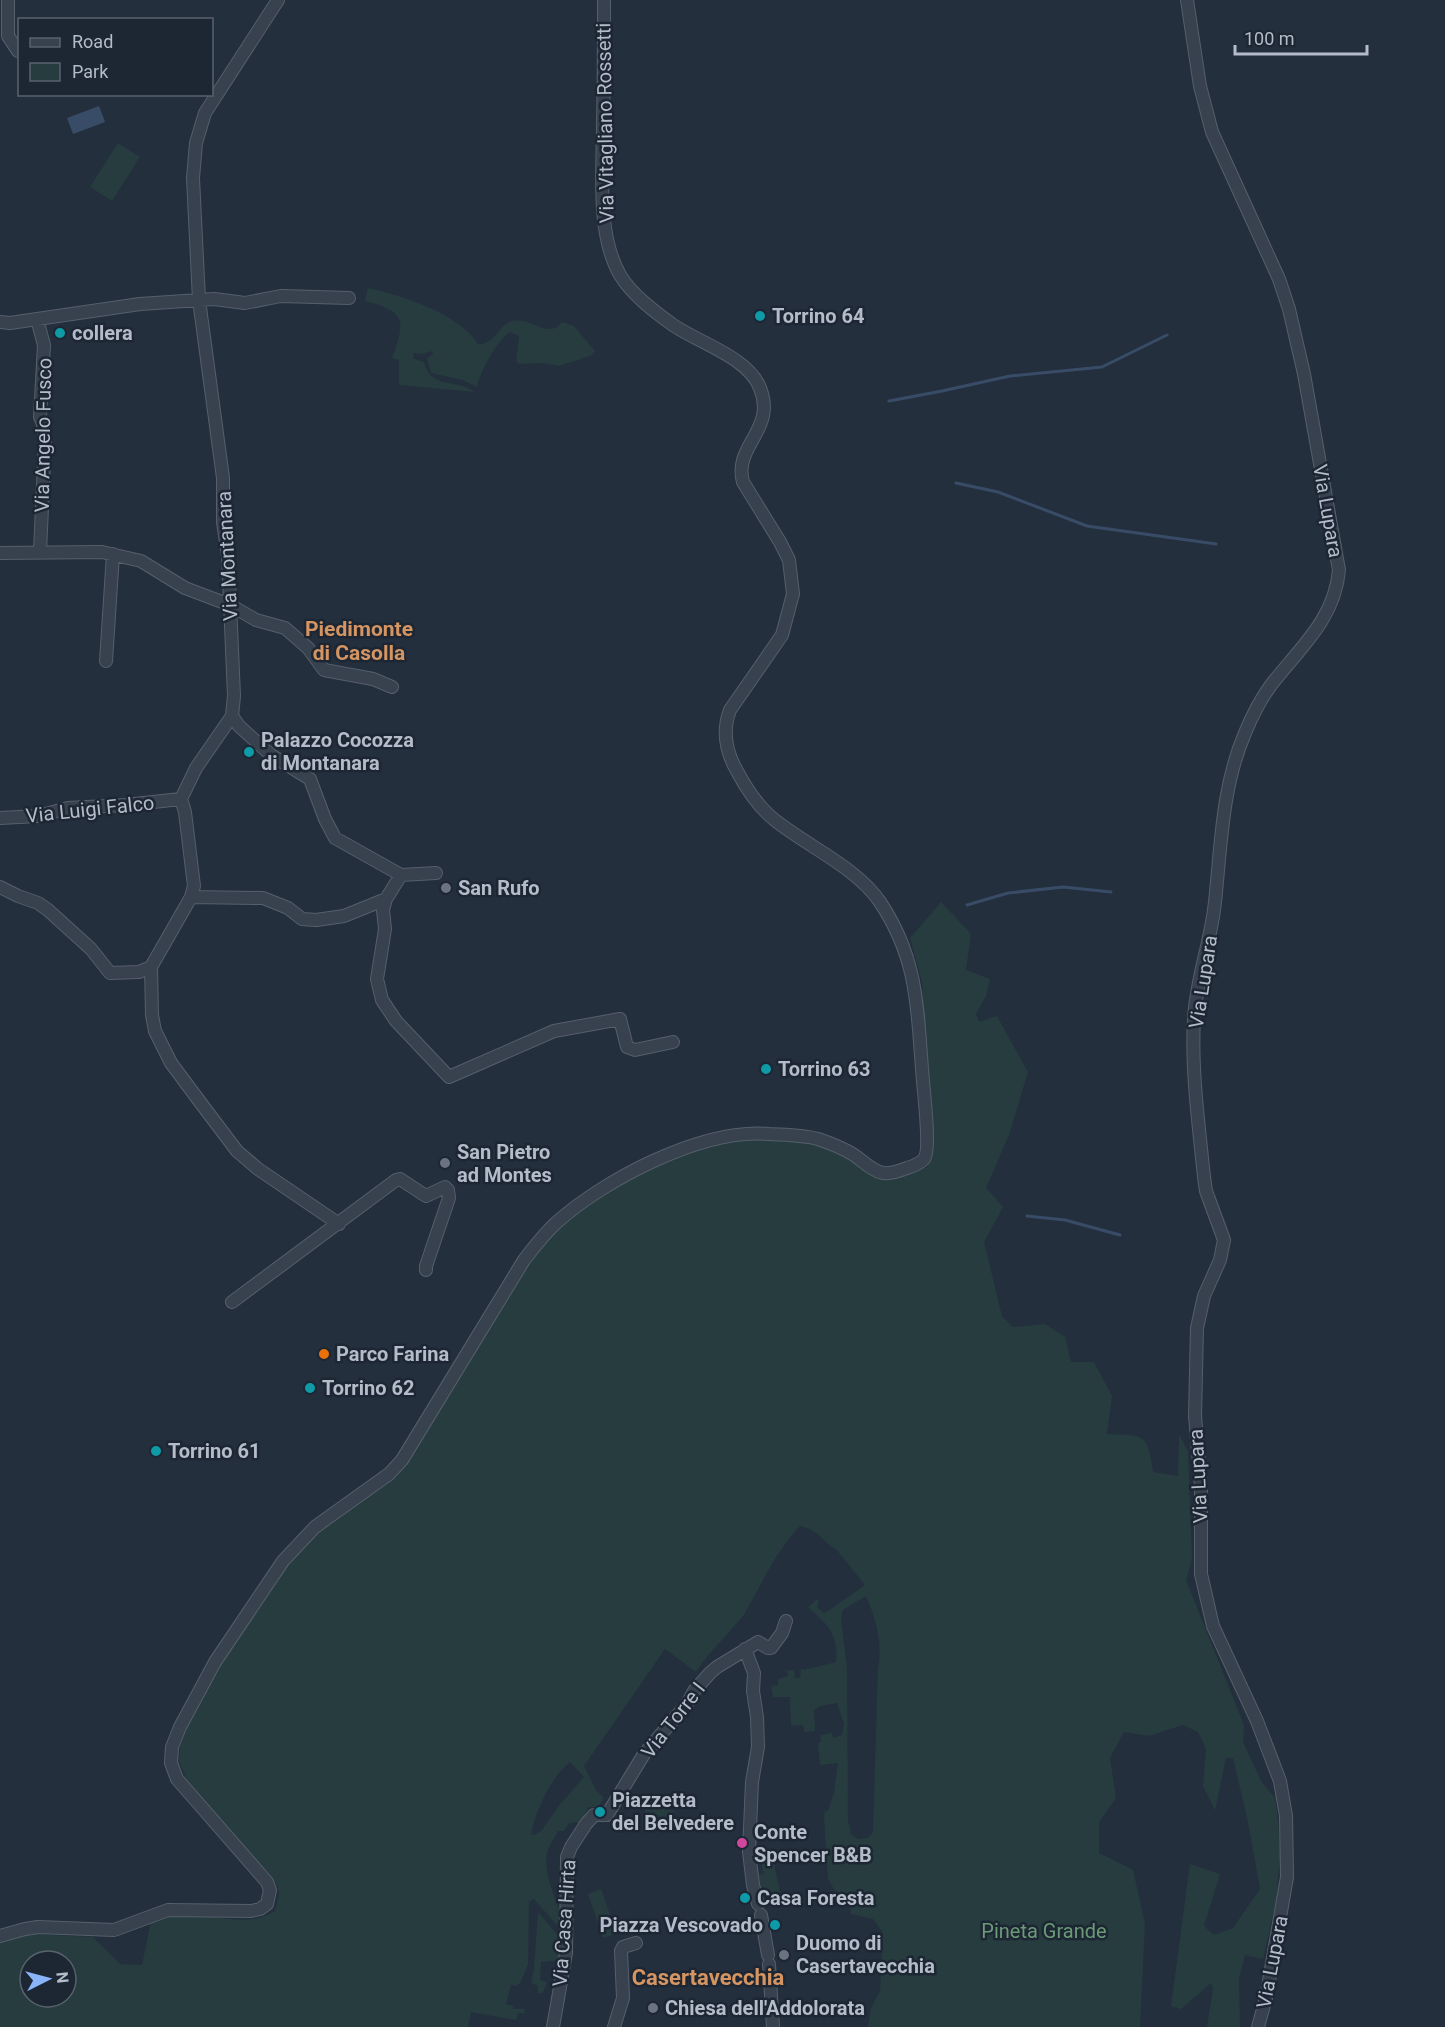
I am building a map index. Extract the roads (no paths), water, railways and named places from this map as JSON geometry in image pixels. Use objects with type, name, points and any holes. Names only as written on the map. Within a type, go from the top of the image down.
[{"type":"street","points":[[8,0],[8,36],[18,51]]},
{"type":"street","name":"Via Montanara","points":[[232,716],[234,696],[228,556],[223,522],[223,478],[199,300],[193,190],[196,143],[205,112],[278,0]]},
{"type":"street","name":"Via Vitagliano Rossetti","points":[[0,1936],[38,1927],[114,1930],[168,1910],[251,1911],[267,1904],[270,1890],[267,1882],[177,1779],[171,1763],[172,1748],[180,1727],[215,1662],[283,1561],[315,1527],[390,1474],[402,1460],[524,1260],[537,1242],[556,1223],[602,1187],[686,1147],[738,1133],[768,1133],[816,1138],[851,1153],[877,1171],[884,1173],[893,1173],[918,1164],[924,1160],[926,1154],[926,1123],[915,991],[909,959],[900,936],[881,903],[867,885],[766,812],[744,783],[728,753],[725,735],[728,715],[782,635],[793,594],[789,560],[743,482],[741,473],[744,455],[763,420],[764,398],[760,386],[749,371],[734,359],[675,326],[640,299],[621,277],[608,247],[602,188],[604,0]]},
{"type":"street","name":"Via Lupara","points":[[1187,0],[1200,86],[1212,132],[1279,279],[1289,309],[1304,374],[1339,570],[1335,594],[1318,628],[1267,692],[1254,713],[1237,754],[1225,810],[1214,912],[1198,985],[1194,1017],[1195,1077],[1204,1178],[1206,1191],[1224,1240],[1220,1260],[1204,1296],[1197,1328],[1195,1416],[1200,1486],[1201,1574],[1213,1626],[1257,1721],[1280,1781],[1286,1816],[1287,1876],[1266,1998],[1258,2027]]},
{"type":"street","points":[[0,322],[10,323],[140,304],[214,299],[245,303],[281,296],[349,298]]},
{"type":"street","name":"Via Angelo Fusco","points":[[37,319],[44,345],[40,417],[45,441],[40,552]]},
{"type":"street","points":[[0,553],[102,552],[141,561],[185,588],[230,605],[256,620],[285,628],[308,648],[324,670],[373,679],[392,687]]},
{"type":"street","points":[[106,660],[113,554]]},
{"type":"street","points":[[339,1224],[258,1169],[237,1151],[171,1063],[156,1031],[152,1015],[151,968],[191,897],[194,886],[181,799],[196,768],[232,716],[239,726],[271,755],[310,779],[324,819],[335,838],[401,875],[436,873]]},
{"type":"street","name":"Via Luigi Falco","points":[[0,818],[38,816],[68,808],[181,799]]},
{"type":"street","points":[[401,875],[386,899],[383,910],[385,929],[377,980],[382,1000],[396,1021],[449,1077],[554,1031],[620,1019],[627,1047],[635,1050],[673,1042]]},
{"type":"street","points":[[0,887],[38,903],[48,910],[91,949],[110,973],[139,972],[151,968]]},
{"type":"street","points":[[191,897],[263,898],[288,908],[302,919],[316,920],[344,916],[386,899]]},
{"type":"street","points":[[232,1302],[396,1180],[404,1180],[426,1196],[445,1187],[448,1190],[449,1198],[426,1270]]},
{"type":"street","points":[[773,2027],[768,1960],[748,1852],[752,1782],[758,1747],[753,1691],[754,1673],[745,1649],[760,1642],[771,1648],[782,1633],[786,1621]]},
{"type":"street","name":"Via Torre I","points":[[586,1824],[594,1815],[608,1815],[644,1754],[687,1704],[694,1691],[717,1667],[745,1649]]},
{"type":"street","name":"Via Casa Hirta","points":[[553,2027],[566,1953],[567,1857],[586,1824]]},
{"type":"street","points":[[614,2027],[622,1998],[621,1951],[624,1947],[636,1943]]},
{"type":"water","points":[[99,106],[105,122],[73,134],[67,118]]},
{"type":"waterway","points":[[889,401],[1010,376],[1102,367],[1167,335]]},
{"type":"waterway","points":[[956,483],[998,492],[1087,526],[1216,544]]},
{"type":"waterway","points":[[967,905],[1008,893],[1063,887],[1111,892]]},
{"type":"waterway","points":[[1027,1216],[1065,1220],[1120,1235]]},
{"type":"place","name":"Torrino 64","points":[[760,316]]},
{"type":"place","name":"collera","points":[[60,333]]},
{"type":"place","name":"Palazzo Cocozza di Montanara","points":[[249,752]]},
{"type":"place","name":"San Rufo","points":[[446,888]]},
{"type":"place","name":"Torrino 63","points":[[766,1069]]},
{"type":"place","name":"San Pietro ad Montes","points":[[445,1163]]},
{"type":"place","name":"Parco Farina","points":[[324,1354]]},
{"type":"place","name":"Torrino 62","points":[[310,1388]]},
{"type":"place","name":"Torrino 61","points":[[156,1451]]},
{"type":"place","name":"Piazzetta del Belvedere","points":[[600,1812]]},
{"type":"place","name":"Conte Spencer B&B","points":[[742,1843]]},
{"type":"place","name":"Casa Foresta","points":[[745,1898]]},
{"type":"place","name":"Piazza Vescovado","points":[[775,1925]]},
{"type":"place","name":"Duomo di Casertavecchia","points":[[784,1955]]},
{"type":"place","name":"Chiesa dell'Addolorata","points":[[653,2008]]},
{"type":"district","name":"Piedimonte di Casolla","points":[[359,641]]},
{"type":"district","name":"Casertavecchia","points":[[708,1977]]},
{"type":"park label","name":"Pineta Grande","points":[[1044,1931]]}]
